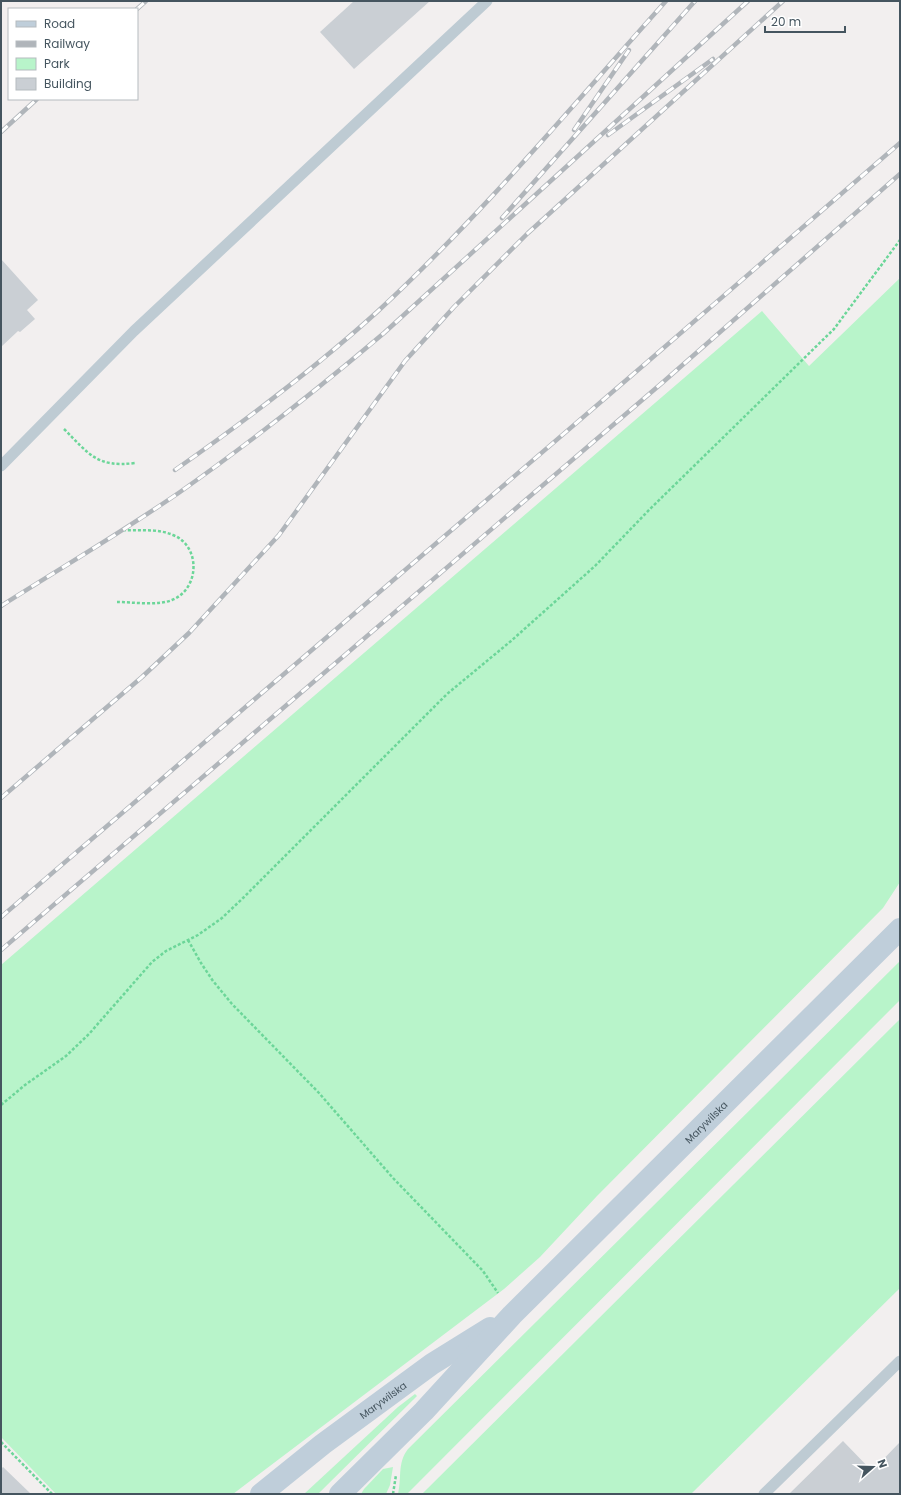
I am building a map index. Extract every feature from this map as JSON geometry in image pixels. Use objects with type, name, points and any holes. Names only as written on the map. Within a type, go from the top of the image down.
[{"type":"main road","name":"Marywilska","points":[[340,1494],[424,1411],[512,1315],[900,929]]},
{"type":"main road","name":"Marywilska","points":[[261,1494],[317,1449],[432,1364],[512,1315]]},
{"type":"lane","points":[[1,466],[134,331],[487,1]]},
{"type":"lane","points":[[764,1494],[900,1361]]},
{"type":"path","points":[[1,1105],[25,1085],[66,1056],[89,1034],[152,962],[166,951],[188,940],[222,918],[447,694],[511,641],[596,566],[650,508],[834,329],[900,240]]},
{"type":"path","points":[[50,416],[94,458],[107,464],[135,464]]},
{"type":"path","points":[[117,602],[155,603],[171,601],[178,597],[190,585],[194,569],[191,553],[186,545],[174,535],[158,531],[121,530]]},
{"type":"path","points":[[188,940],[200,962],[213,981],[232,1004],[319,1093],[392,1178],[484,1271],[512,1315]]},
{"type":"path","points":[[1,1442],[52,1494]]},
{"type":"green space","points":[[900,278],[900,882],[883,908],[597,1196],[540,1257],[504,1289],[233,1494],[56,1494],[1,1437],[1,965],[762,311],[809,366]]},
{"type":"green space","points":[[900,961],[900,1000],[407,1494],[398,1494],[402,1460],[408,1449]]},
{"type":"green space","points":[[900,1019],[900,1288],[691,1494],[422,1494]]},
{"type":"green space","points":[[415,1394],[417,1396],[318,1494],[304,1494],[398,1407]]},
{"type":"green space","points":[[393,1467],[390,1485],[386,1494],[361,1494],[383,1469]]},
{"type":"building","points":[[354,1],[430,1],[354,69],[320,32]]},
{"type":"building","points":[[1,259],[38,300],[27,310],[35,319],[20,332],[18,331],[1,347]]},
{"type":"building","points":[[843,1441],[872,1471],[900,1442],[900,1494],[789,1494]]},
{"type":"building","points":[[3,1467],[31,1494],[1,1494],[1,1469]]},
{"type":"railway","points":[[138,8],[146,1]]},
{"type":"railway","points":[[175,470],[253,414],[303,375],[377,312],[453,238],[525,160],[666,1]]},
{"type":"railway","points":[[502,218],[695,1]]},
{"type":"railway","points":[[1,606],[158,507],[284,415],[384,333],[748,1]]},
{"type":"railway","points":[[1,798],[142,677],[189,633],[279,535],[405,361],[454,307],[528,233],[783,1]]},
{"type":"railway","points":[[574,130],[629,50]]},
{"type":"railway","points":[[608,135],[713,59]]},
{"type":"railway","points":[[1,132],[36,100]]},
{"type":"railway","points":[[1,917],[900,143]]},
{"type":"railway","points":[[1,950],[662,383],[900,174]]}]
